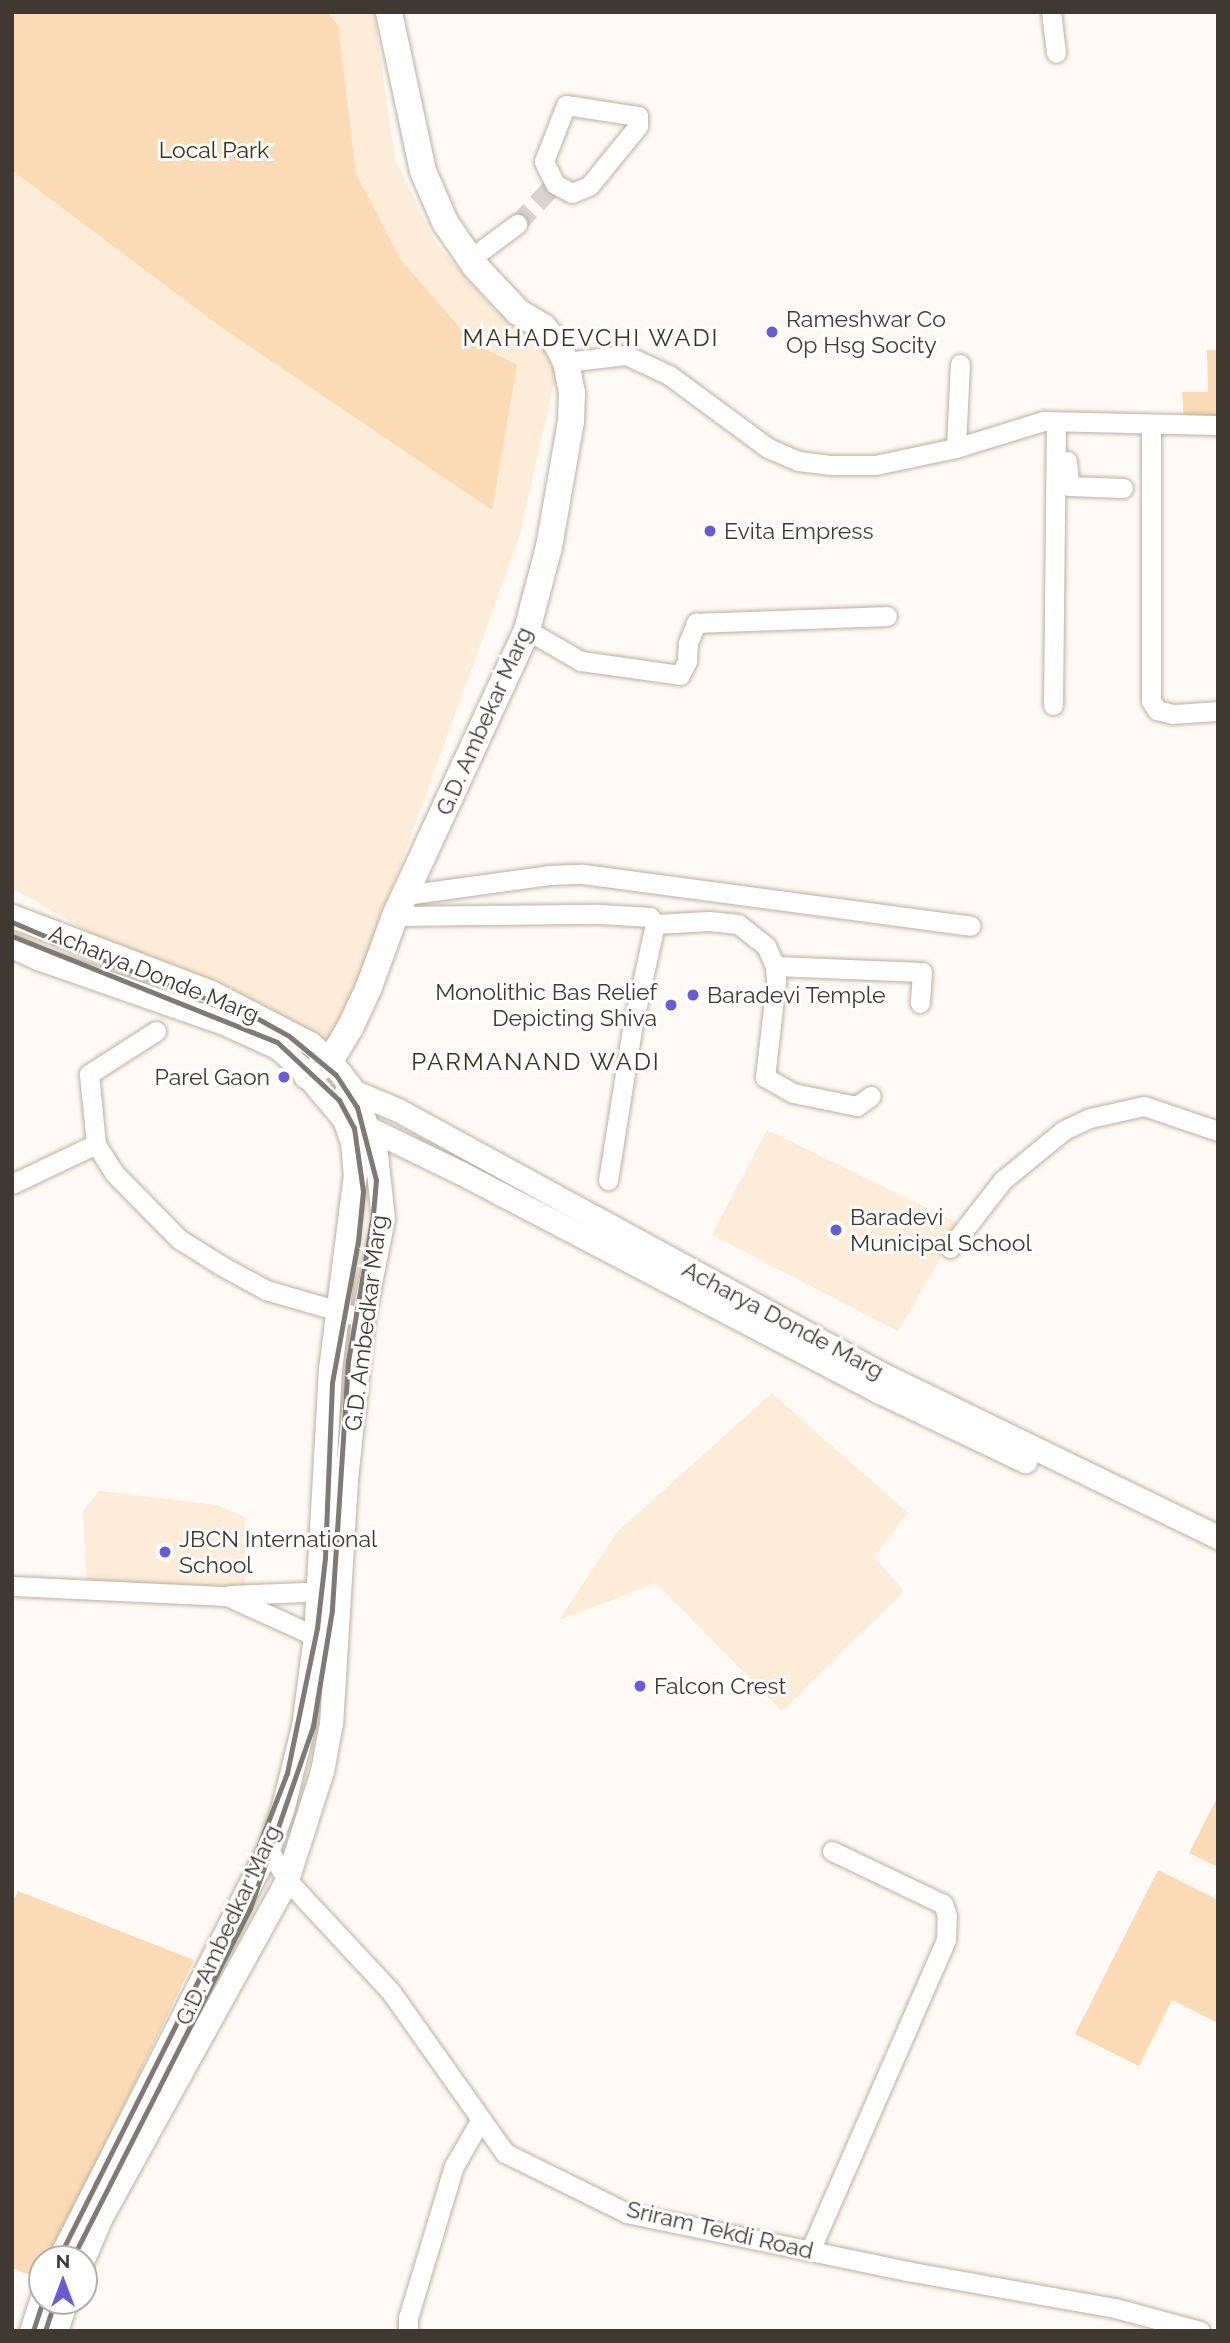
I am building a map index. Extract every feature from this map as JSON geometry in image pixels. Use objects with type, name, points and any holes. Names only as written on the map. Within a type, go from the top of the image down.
[{"type":"main road","name":"G.D. Ambekar Marg","points":[[313,1083],[330,1061],[369,987],[400,905],[527,630],[549,547],[571,421],[572,393],[566,362],[543,327],[518,312],[470,259],[445,222],[423,170],[389,12]]},
{"type":"street","points":[[1051,12],[1056,53]]},
{"type":"street","points":[[566,105],[638,116],[638,126],[589,186],[572,193],[555,184],[544,156],[566,105]]},
{"type":"street","points":[[470,259],[517,224]]},
{"type":"street","points":[[566,362],[626,355],[669,374],[768,449],[798,461],[832,466],[876,465],[1058,425],[1118,432]]},
{"type":"street","points":[[956,449],[960,364]]},
{"type":"street","points":[[1053,705],[1062,477],[1058,425]]},
{"type":"street","points":[[1091,428],[1218,425]]},
{"type":"street","points":[[1151,426],[1151,701],[1157,710],[1173,713],[1218,711]]},
{"type":"street","points":[[1062,477],[1072,487],[1123,488]]},
{"type":"street","points":[[527,630],[581,661],[680,675],[687,661],[688,643],[696,623],[887,616]]},
{"type":"street","points":[[400,905],[549,875],[583,874],[971,926]]},
{"type":"street","points":[[400,905],[642,914],[650,917],[655,925],[632,1029],[608,1180]]},
{"type":"street","name":"Acharya Donde Marg","points":[[12,916],[211,992],[285,1028],[330,1061],[355,1092],[367,1126]]},
{"type":"street","points":[[655,925],[709,921],[738,925],[766,946],[775,966],[776,982],[765,1077],[793,1093],[857,1106],[871,1096]]},
{"type":"street","name":"Acharya Donde Marg","points":[[12,946],[40,959],[146,995],[278,1047],[344,1119],[352,1142],[355,1174],[330,1368],[322,1482]]},
{"type":"street","points":[[775,966],[922,972],[920,1003]]},
{"type":"street","points":[[146,995],[156,970]]},
{"type":"street","points":[[156,1031],[89,1074],[96,1144],[114,1172],[179,1239],[266,1290],[363,1318]]},
{"type":"street","points":[[313,1083],[355,1092]]},
{"type":"street","name":"Acharya Donde Marg","points":[[355,1092],[398,1110],[878,1372],[1218,1537]]},
{"type":"street","points":[[950,1248],[1003,1180],[1064,1130],[1090,1118],[1144,1106],[1218,1131]]},
{"type":"street","name":"Acharya Donde Marg","points":[[344,1119],[367,1126],[880,1392],[1218,1553]]},
{"type":"street","name":"G.D. Ambedkar Marg","points":[[80,2245],[101,2217],[287,1880],[325,1759],[331,1723],[341,1591],[346,1480],[363,1318],[383,1217],[376,1154],[367,1126]]},
{"type":"street","points":[[12,1184],[96,1144]]},
{"type":"street","name":"G.D. Ambedkar Marg","points":[[78,2245],[268,1849],[283,1807],[303,1726],[315,1636],[322,1482]]},
{"type":"street","points":[[13,1588],[228,1596],[341,1591]]},
{"type":"street","points":[[228,1596],[315,1636]]},
{"type":"street","name":"Sriram Tekdi Road","points":[[268,1849],[287,1880],[391,1992],[505,2153],[627,2213],[810,2251],[1115,2308],[1200,2331]]},
{"type":"street","points":[[810,2251],[946,1939],[947,1916],[943,1904],[832,1851]]},
{"type":"street","points":[[408,2331],[408,2318],[454,2166],[481,2119]]},
{"type":"shaded area","points":[[12,12],[374,12],[395,159],[435,242],[494,310],[564,337],[519,538],[327,1067],[12,888]]},
{"type":"shaded area","name":"Baradevi Municipal School","points":[[767,1130],[960,1224],[898,1331],[712,1235]]},
{"type":"shaded area","points":[[772,1393],[908,1513],[874,1557],[904,1591],[782,1711],[656,1583],[559,1620],[617,1532]]},
{"type":"shaded area","name":"JBCN International School","points":[[99,1491],[217,1505],[245,1517],[245,1601],[87,1587],[83,1510]]},
{"type":"green space","name":"Local Park","points":[[12,12],[327,12],[338,26],[356,174],[401,260],[473,343],[517,365],[492,510],[221,327],[12,170]]},
{"type":"green space","points":[[1207,350],[1218,350],[1218,422],[1184,421],[1182,392],[1208,392]]},
{"type":"green space","points":[[1218,1796],[1218,1867],[1189,1853]]},
{"type":"green space","points":[[1158,1870],[1218,1900],[1218,2023],[1172,2000],[1139,2066],[1075,2034]]},
{"type":"green space","points":[[18,1891],[194,1960],[57,2245],[28,2245],[28,2274],[12,2268],[12,1903]]},
{"type":"tunnel","points":[[517,224],[555,184]]},
{"type":"railway","points":[[12,922],[94,957],[253,1016],[289,1036],[336,1075],[357,1107],[376,1180],[373,1215],[348,1361],[332,1610],[313,1726],[250,1908],[79,2245]]},
{"type":"railway","points":[[12,936],[277,1042],[339,1100],[354,1128],[363,1191],[358,1241],[332,1383],[325,1558],[317,1628],[287,1773],[234,1909],[65,2245]]},
{"type":"railway","points":[[33,2331],[38,2315]]},
{"type":"railway","points":[[45,2331],[50,2315]]},
{"type":"place","name":"Rameshwar Co Op Hsg Socity","points":[[772,332]]},
{"type":"place","name":"Evita Empress","points":[[710,531]]},
{"type":"place","name":"Baradevi Temple","points":[[693,995]]},
{"type":"place","name":"Monolithic Bas Relief Depicting Shiva","points":[[671,1005]]},
{"type":"place","name":"Parel Gaon","points":[[284,1077]]},
{"type":"place","name":"Baradevi Municipal School","points":[[836,1230]]},
{"type":"place","name":"JBCN International School","points":[[165,1552]]},
{"type":"place","name":"Falcon Crest","points":[[640,1686]]},
{"type":"district","name":"MAHADEVCHI WADI","points":[[591,338]]},
{"type":"district","name":"PARMANAND WADI","points":[[536,1062]]}]
